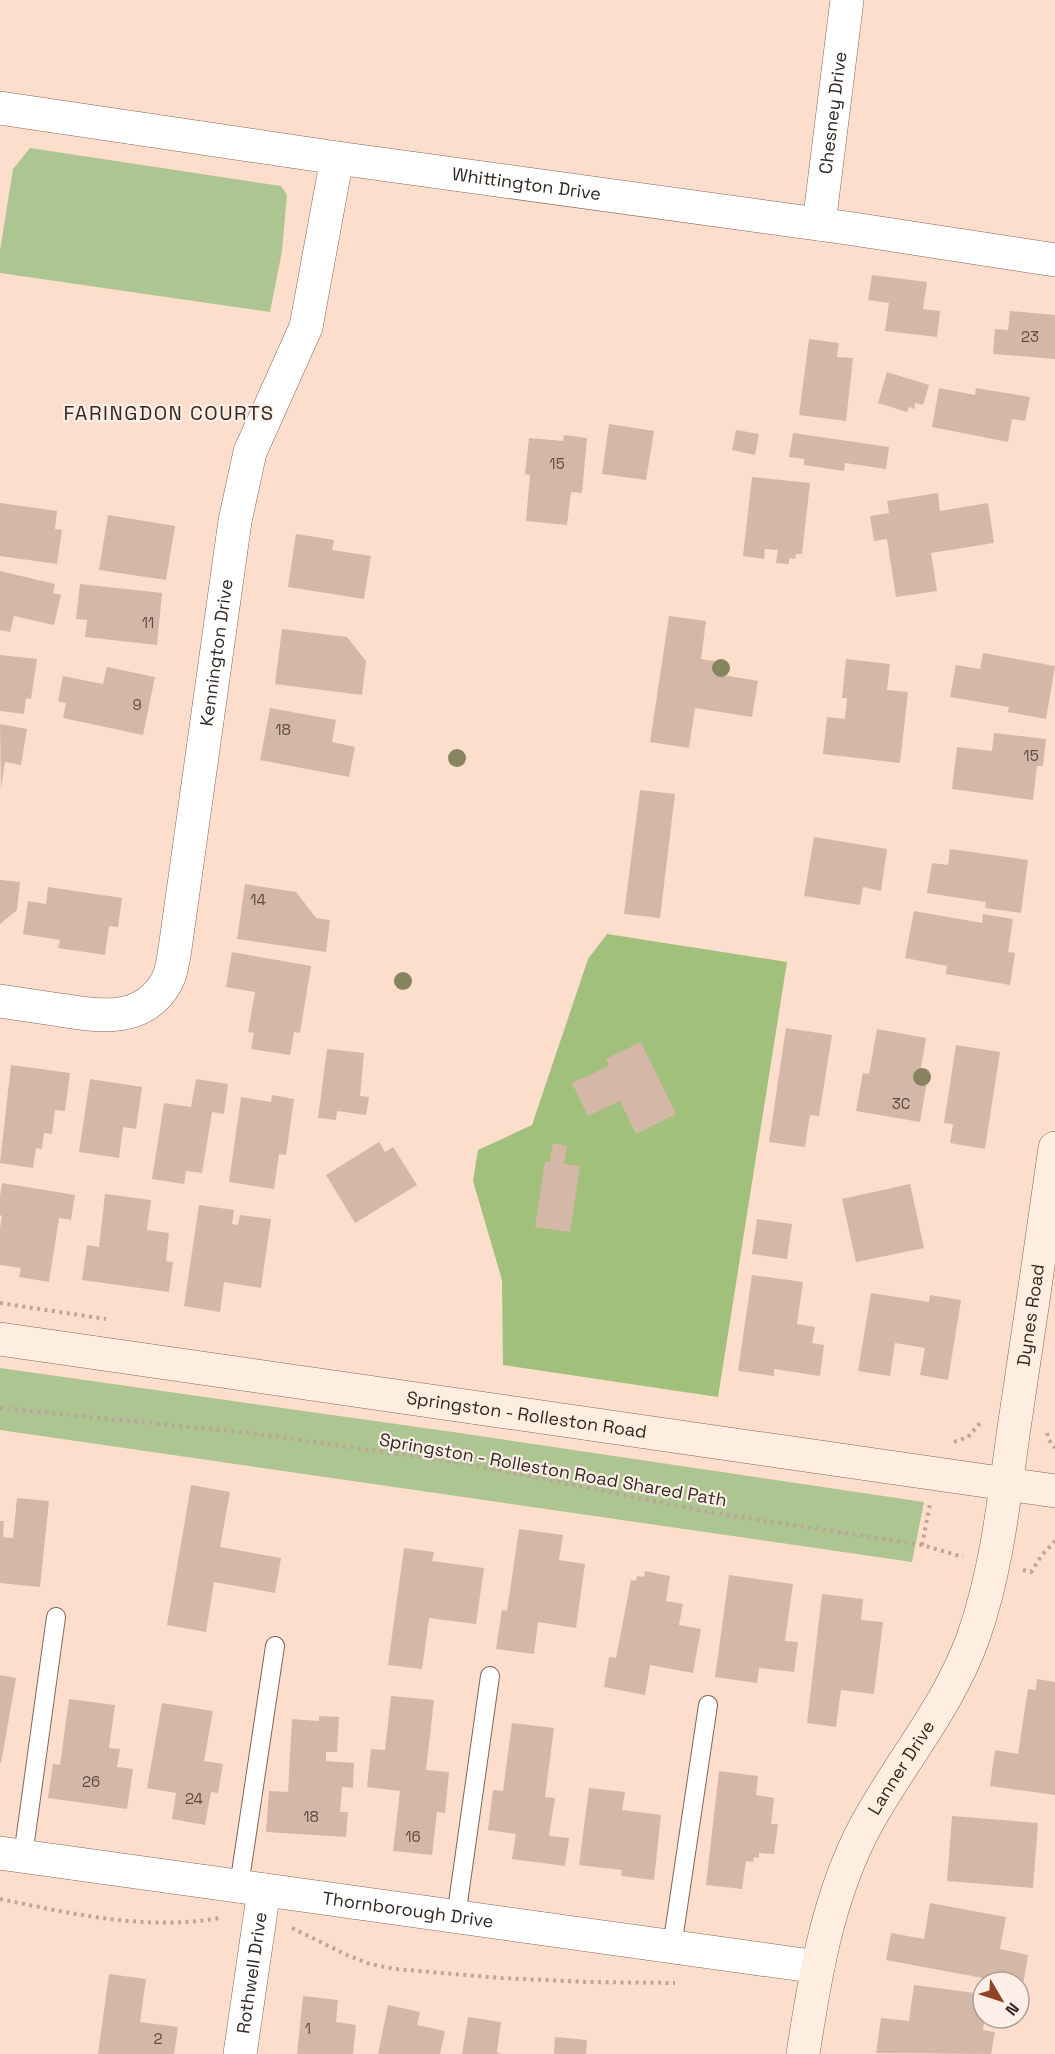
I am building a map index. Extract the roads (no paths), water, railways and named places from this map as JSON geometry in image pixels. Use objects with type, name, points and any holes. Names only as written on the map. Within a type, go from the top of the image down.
[{"type":"main road","name":"Dynes Road","points":[[1006,1484],[1055,1148]]},
{"type":"main road","name":"Springston - Rolleston Road","points":[[0,1339],[1055,1491]]},
{"type":"main road","name":"Lanner Drive","points":[[803,2054],[825,1932],[835,1896],[849,1860],[884,1794],[942,1704],[959,1673],[972,1640],[991,1577],[1006,1484]]},
{"type":"street","name":"Chesney Drive","points":[[819,224],[847,0]]},
{"type":"street","name":"Whittington Drive","points":[[0,108],[337,158],[819,224],[1055,260]]},
{"type":"street","name":"Kennington Drive","points":[[0,1001],[86,1014],[118,1015],[133,1011],[148,1003],[160,992],[168,980],[175,950],[236,522],[250,452],[306,327],[337,158]]},
{"type":"street","name":"Thornborough Drive","points":[[11,1855],[254,1899],[456,1917],[818,1967]]},
{"type":"street","name":"Rothwell Drive","points":[[240,2054],[254,1899]]},
{"type":"lane","points":[[11,1855],[56,1617]]},
{"type":"lane","points":[[254,1899],[275,1646]]},
{"type":"lane","points":[[456,1917],[490,1676]]},
{"type":"lane","points":[[672,1947],[708,1705]]},
{"type":"district","name":"FARINGDON COURTS","points":[[169,413]]}]
